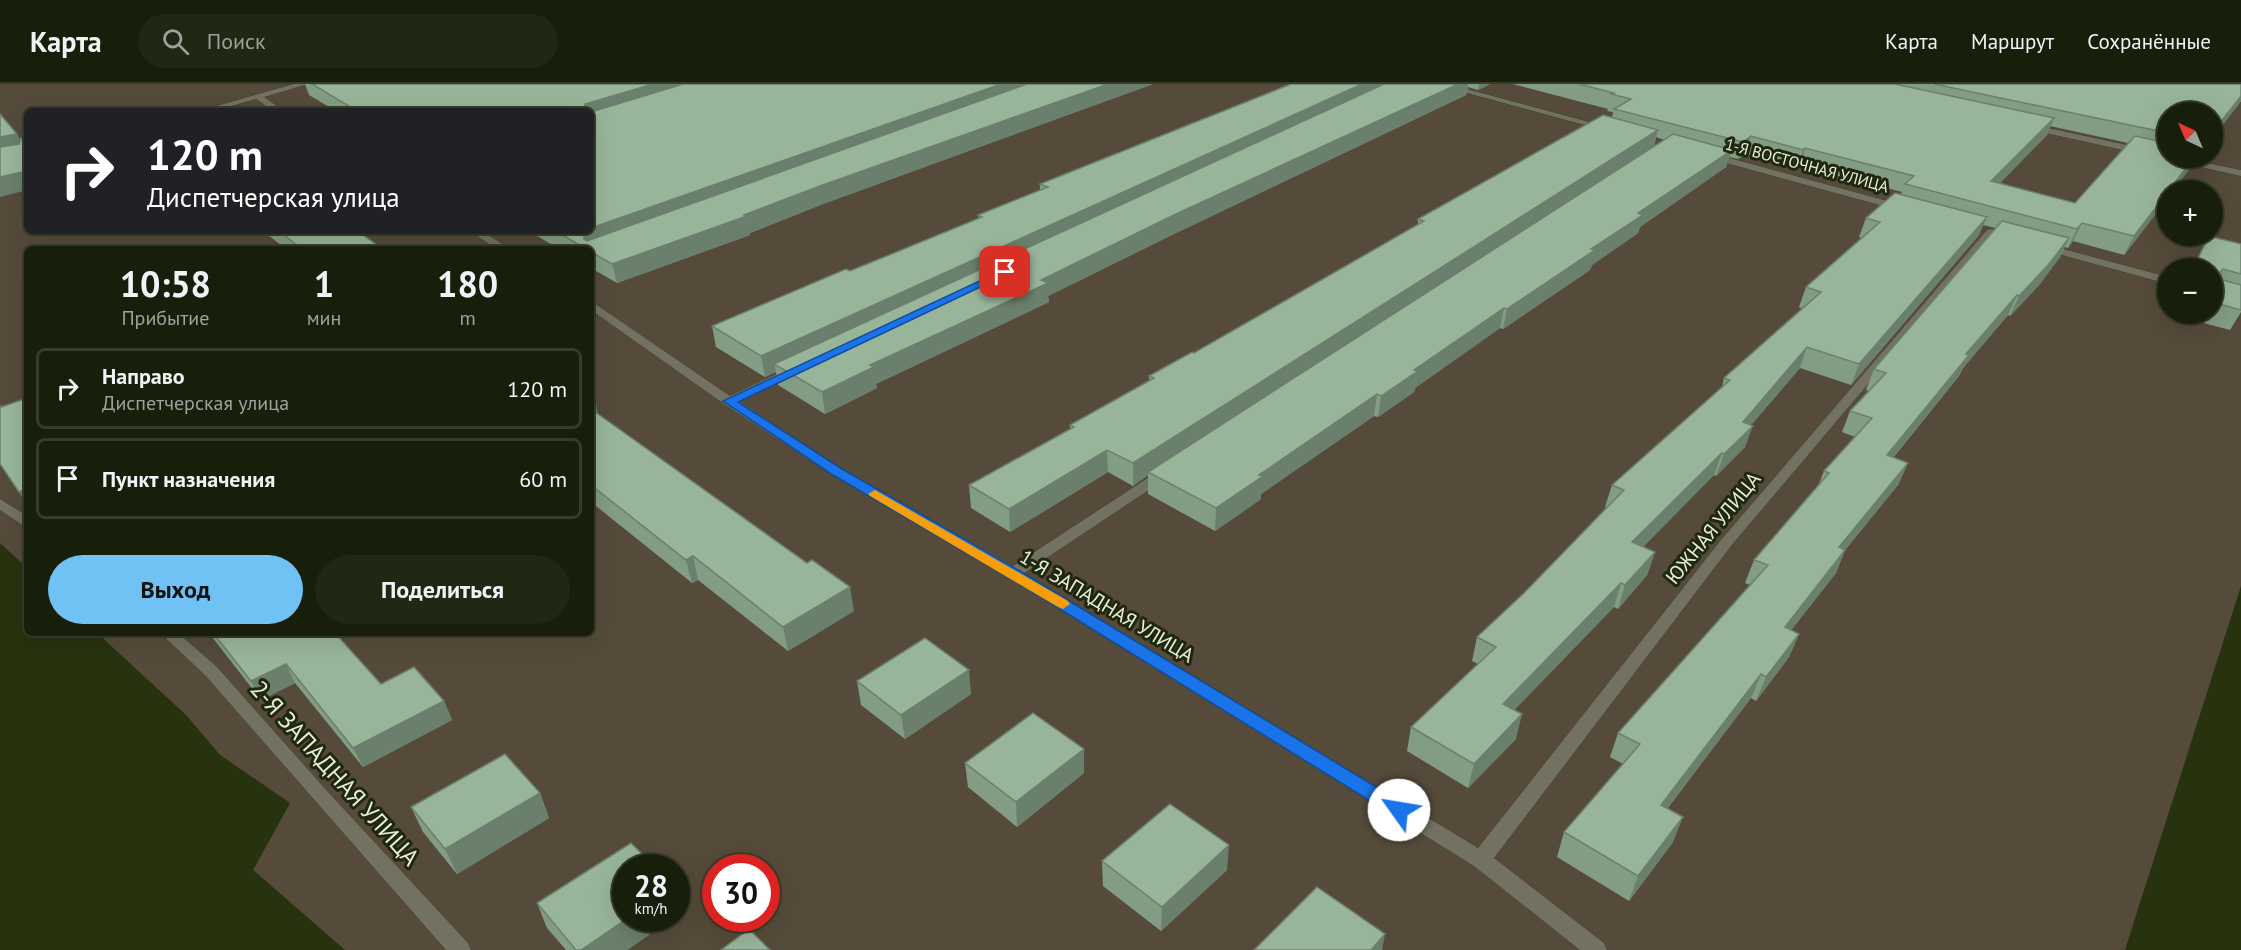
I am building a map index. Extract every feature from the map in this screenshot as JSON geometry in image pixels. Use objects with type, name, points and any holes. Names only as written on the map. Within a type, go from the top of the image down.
[{"type":"street","points":[[216,108],[304,84]]},
{"type":"street","points":[[1438,84],[1622,133]]},
{"type":"street","points":[[258,98],[275,108]]},
{"type":"street","points":[[2017,124],[2157,154]]},
{"type":"street","name":"1-Я ВОСТОЧНАЯ УЛИЦА","points":[[1702,154],[1910,210]]},
{"type":"street","points":[[2218,168],[2241,173]]},
{"type":"street","name":"ЮЖНАЯ УЛИЦА","points":[[1481,860],[1726,543],[1991,232]]},
{"type":"street","points":[[479,234],[500,246]]},
{"type":"street","points":[[2035,244],[2157,278]]},
{"type":"street","name":"1-Я ЗАПАДНАЯ УЛИЦА","points":[[594,307],[729,401],[837,472],[1013,573],[1481,860],[1596,950]]},
{"type":"street","points":[[729,401],[804,366]]},
{"type":"street","points":[[1013,573],[1172,469]]},
{"type":"street","points":[[0,503],[24,521]]},
{"type":"street","name":"2-Я ЗАПАДНАЯ УЛИЦА","points":[[171,636],[211,671],[321,797],[460,950]]},
{"type":"shaded area","points":[[0,84],[2241,84],[2241,586],[2125,950],[345,950],[253,870],[290,803],[220,755],[186,715],[100,636],[594,636],[594,246],[24,246],[24,565],[0,543]]},
{"type":"shaded area","points":[[0,543],[24,565],[24,636],[100,636],[186,715],[220,755],[290,803],[253,870],[345,950],[0,950]]},
{"type":"shaded area","points":[[2241,586],[2241,950],[2125,950]]},
{"type":"building","points":[[312,84],[653,84],[585,104],[585,108],[352,108]]},
{"type":"building","points":[[683,84],[1001,84],[594,227],[594,111]]},
{"type":"building","points":[[1027,84],[1108,84],[820,186],[744,215],[747,216],[612,264],[594,254],[594,246],[581,246],[561,234],[584,234],[584,239],[587,241]]},
{"type":"building","points":[[1291,84],[1362,84],[761,356],[712,326],[846,269],[850,271],[982,217],[978,215],[1048,187],[1040,184]]},
{"type":"building","points":[[1384,84],[1458,84],[1176,214],[1041,280],[1048,283],[870,365],[874,367],[822,392],[774,364]]},
{"type":"building","points":[[1579,84],[1895,84],[2054,118],[1991,181],[2075,203],[2135,136],[2157,141],[2157,168],[2186,168],[2177,180],[2157,180],[2157,206],[2134,236],[2082,223],[2077,229],[1905,184],[1914,176],[1751,136],[1743,142],[1614,109],[1631,99],[1611,94],[1614,93]]},
{"type":"building","points":[[1934,84],[2241,84],[2241,96],[2223,119],[2223,102],[2157,102],[2157,131]]},
{"type":"building","points":[[0,114],[17,134],[0,137]]},
{"type":"building","points":[[1603,115],[1658,130],[1133,463],[1107,450],[1009,509],[969,485],[1074,427],[1070,425],[1154,378],[1149,376],[1192,352],[1194,353],[1424,221],[1418,219]]},
{"type":"building","points":[[1673,134],[1732,150],[1638,213],[1643,215],[1591,249],[1595,250],[1507,309],[1504,308],[1414,370],[1418,371],[1381,396],[1377,394],[1259,475],[1263,476],[1216,508],[1148,472]]},
{"type":"building","points":[[21,138],[24,142],[24,172],[0,177],[0,147],[19,144]]},
{"type":"building","points":[[1895,193],[1987,217],[1859,364],[1807,347],[1743,422],[1753,426],[1724,454],[1722,453],[1632,542],[1655,552],[1625,585],[1621,583],[1503,704],[1522,714],[1474,764],[1411,727],[1496,647],[1477,637],[1524,593],[1624,490],[1612,485],[1730,380],[1724,378],[1821,292],[1806,287],[1880,222],[1866,218]]},
{"type":"building","points":[[2002,221],[2069,238],[2049,264],[2019,296],[2017,295],[1966,354],[1969,355],[1887,455],[1908,463],[1839,547],[1845,550],[1785,627],[1799,634],[1766,677],[1761,674],[1661,805],[1683,817],[1638,876],[1564,832],[1640,744],[1618,733],[1768,565],[1754,560],[1829,473],[1824,471],[1872,418],[1850,411],[1886,373],[1874,369]]},
{"type":"building","points":[[283,234],[361,234],[379,246],[298,246]]},
{"type":"building","points":[[2223,240],[2241,244],[2241,274],[2223,269],[2223,258],[2198,258],[2204,246],[2223,246]]},
{"type":"building","points":[[2223,280],[2241,285],[2241,310],[2223,305]]},
{"type":"building","points":[[24,399],[24,490],[19,492],[0,464],[0,405],[1,407]]},
{"type":"building","points":[[594,411],[807,563],[812,560],[850,587],[783,627],[693,556],[686,560],[594,487]]},
{"type":"building","points":[[215,636],[338,636],[381,684],[414,667],[444,701],[353,748],[286,664],[251,681]]},
{"type":"building","points":[[925,638],[969,670],[901,715],[857,681]]},
{"type":"building","points":[[1033,713],[1084,749],[1016,802],[965,763]]},
{"type":"building","points":[[505,754],[540,793],[445,849],[411,807]]},
{"type":"building","points":[[1170,804],[1229,845],[1162,907],[1102,861]]},
{"type":"building","points":[[631,843],[642,854],[614,854]]},
{"type":"building","points":[[612,855],[612,929],[581,950],[576,950],[537,903]]},
{"type":"building","points":[[1317,887],[1385,934],[1371,950],[1254,950]]},
{"type":"building","points":[[745,932],[752,932],[770,950],[721,950]]},
{"type":"slow traffic","points":[[875,494],[1063,604]]},
{"type":"route","points":[[1005,272],[729,401],[837,472],[1013,573],[1399,810]]}]
